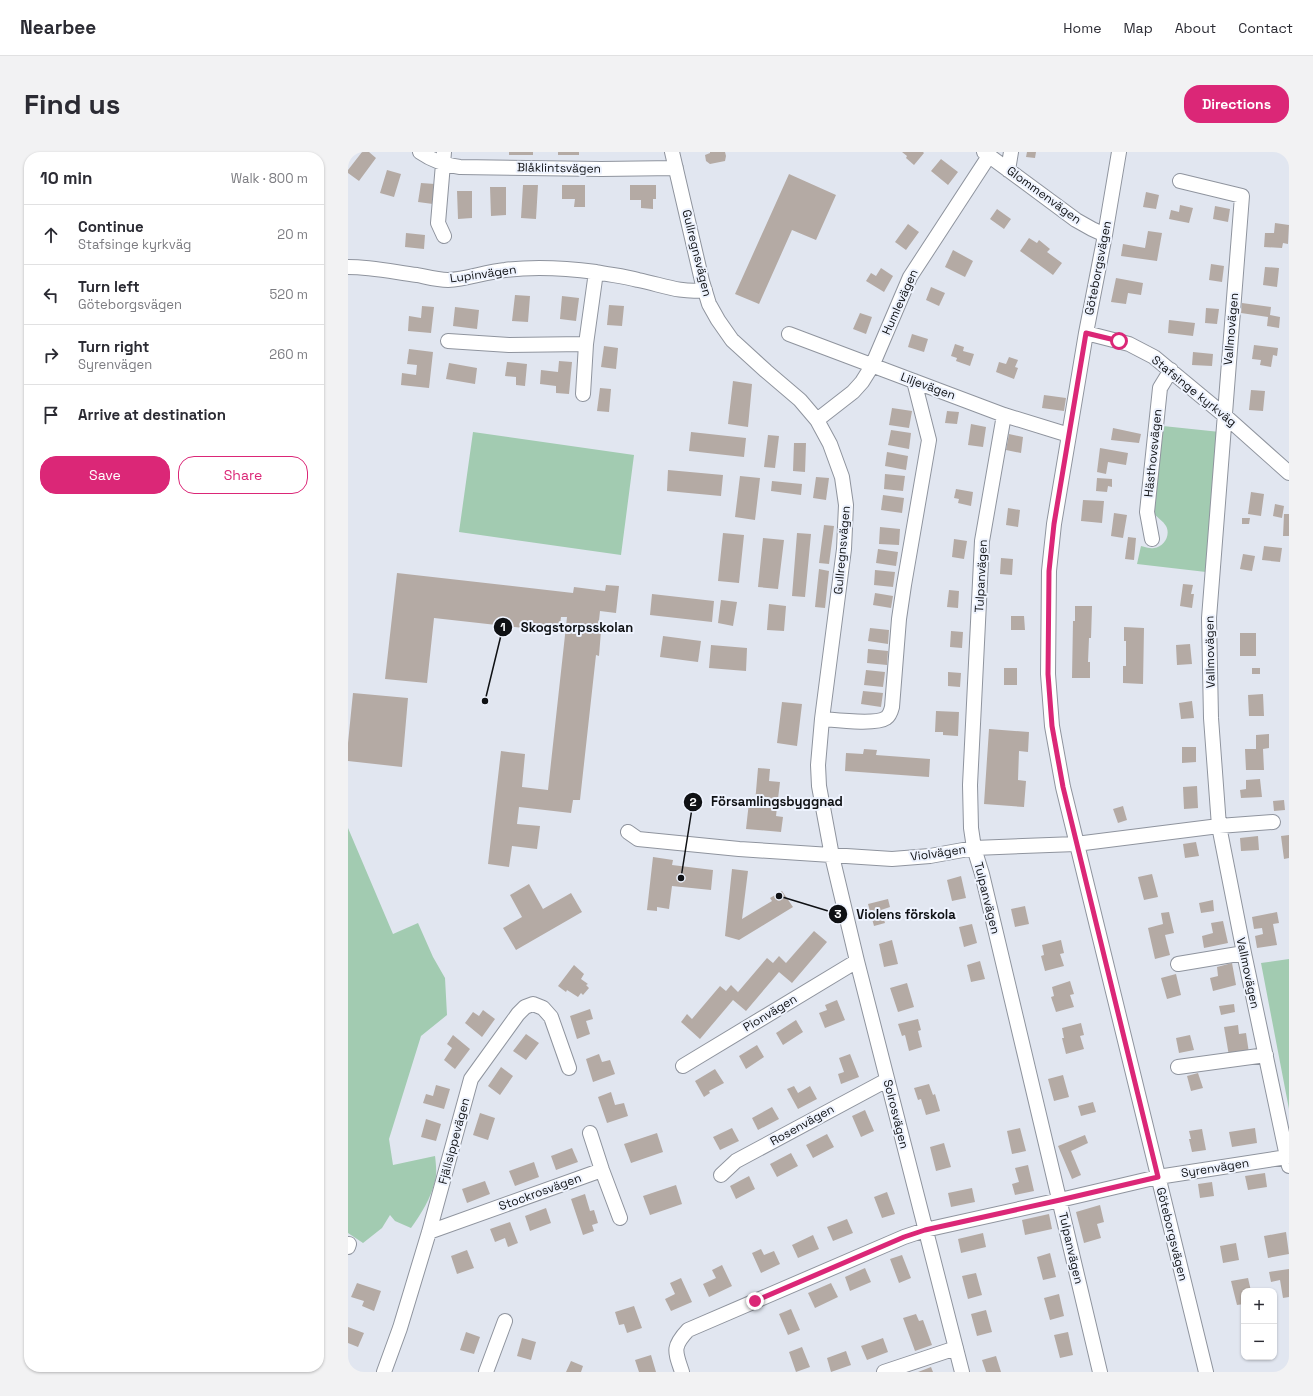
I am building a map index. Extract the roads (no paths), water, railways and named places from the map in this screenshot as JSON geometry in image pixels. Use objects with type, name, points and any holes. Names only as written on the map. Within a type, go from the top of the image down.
[{"type":"street","name":"Blåklintsvägen","points":[[420,152],[427,157],[444,158],[460,167],[593,169],[676,168]]},
{"type":"street","name":"Gullregnsvägen","points":[[672,152],[705,290],[718,320],[732,340],[800,400],[817,420],[830,444],[842,477],[846,512],[844,549],[822,719],[818,775],[832,856]]},
{"type":"street","points":[[1008,170],[1011,152]]},
{"type":"street","name":"Göteborgsvägen","points":[[1120,152],[1068,435],[1053,532],[1049,571],[1048,653],[1052,726],[1063,787],[1076,844],[1206,1372]]},
{"type":"street","name":"Glommenvägen","points":[[986,154],[1076,220],[1105,235]]},
{"type":"street","name":"Humlevägen","points":[[817,420],[853,392],[862,382],[872,366],[910,277],[986,154]]},
{"type":"street","points":[[444,158],[438,223],[444,236]]},
{"type":"street","name":"Vallmovägen","points":[[1180,180],[1242,196],[1209,618],[1211,718],[1219,826],[1288,1161]]},
{"type":"street","name":"Lupinvägen","points":[[348,267],[363,267],[446,280],[460,279],[503,270],[551,268],[596,272],[690,292],[705,290]]},
{"type":"street","points":[[583,394],[586,344],[596,272]]},
{"type":"street","name":"Stafsinge kyrkväg","points":[[1086,333],[1129,344],[1154,357],[1224,415],[1289,473]]},
{"type":"street","name":"Liljevägen","points":[[789,334],[1004,415],[1068,435]]},
{"type":"street","points":[[448,341],[509,345],[586,344]]},
{"type":"street","name":"Hästhovsvägen","points":[[1152,539],[1147,512],[1160,388],[1171,370]]},
{"type":"street","points":[[822,719],[872,722],[887,718],[892,707],[899,620],[929,440],[914,381]]},
{"type":"street","name":"Tulpanvägen","points":[[1004,415],[982,541],[970,785],[971,828],[974,848],[984,881],[1100,1372]]},
{"type":"street","name":"Violvägen","points":[[628,832],[638,839],[739,850],[892,859],[930,856],[974,848],[1076,844],[1219,826],[1273,822]]},
{"type":"street","name":"Solrosvägen","points":[[832,856],[857,961],[962,1372]]},
{"type":"street","points":[[1178,964],[1244,953]]},
{"type":"street","name":"Pionvägen","points":[[684,1066],[857,961]]},
{"type":"street","name":"Fjällsippevägen","points":[[384,1372],[400,1328],[429,1232],[471,1079],[518,1014],[525,1007],[533,1004],[543,1008],[551,1017],[569,1068]]},
{"type":"street","points":[[1178,1067],[1266,1055]]},
{"type":"street","name":"Rosenvägen","points":[[721,1175],[736,1161],[887,1080]]},
{"type":"street","points":[[590,1133],[620,1218]]},
{"type":"street","name":"Syrenvägen","points":[[682,1372],[676,1346],[688,1330],[904,1237],[925,1230],[1158,1177],[1288,1161]]},
{"type":"street","name":"Stockrosvägen","points":[[429,1232],[602,1170]]},
{"type":"street","points":[[486,1372],[505,1321]]},
{"type":"street","points":[[884,1372],[956,1348]]},
{"type":"place","name":"Skogstorpsskolan","points":[[485,701]]},
{"type":"place","name":"Församlingsbyggnad","points":[[681,878]]},
{"type":"place","name":"Violens förskola","points":[[779,896]]}]
